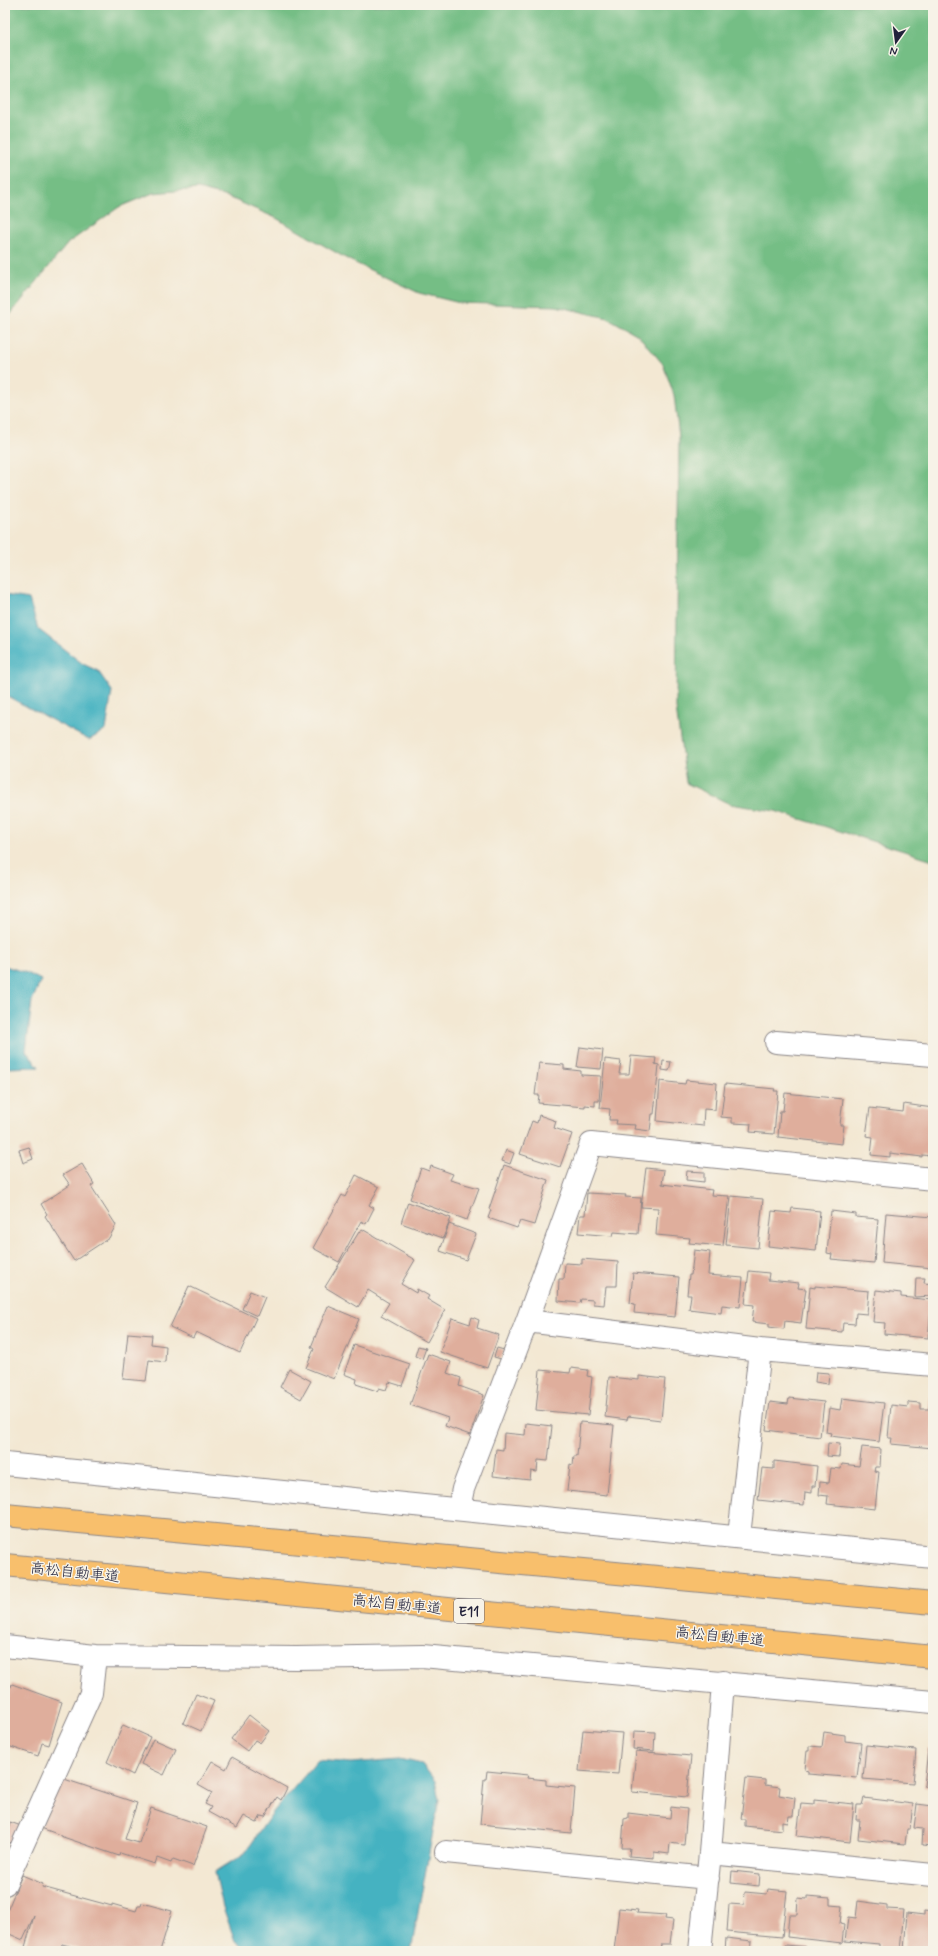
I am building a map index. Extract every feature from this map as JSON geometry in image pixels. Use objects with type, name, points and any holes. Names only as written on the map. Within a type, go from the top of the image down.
[{"type":"highway","points":[[5,1515],[933,1604]]},
{"type":"highway","name":"高松自動車道","points":[[5,1565],[933,1657]]},
{"type":"street","points":[[776,1042],[933,1055]]},
{"type":"street","points":[[459,1508],[463,1489],[527,1321],[591,1144],[933,1179]]},
{"type":"street","points":[[527,1321],[760,1350],[933,1365]]},
{"type":"street","points":[[739,1536],[760,1350]]},
{"type":"street","points":[[5,1464],[739,1536],[933,1557]]},
{"type":"street","points":[[5,1646],[95,1656],[296,1658],[422,1656],[933,1702]]},
{"type":"street","points":[[5,1884],[91,1693],[95,1656]]},
{"type":"street","points":[[700,1951],[708,1878],[723,1682]]},
{"type":"street","points":[[446,1852],[708,1878]]},
{"type":"street","points":[[710,1853],[933,1875]]},
{"type":"green space","points":[[5,5],[933,5],[933,860],[775,811],[730,804],[686,783],[676,708],[679,437],[674,395],[663,364],[638,335],[608,318],[556,306],[460,303],[419,293],[349,260],[276,218],[228,197],[198,189],[153,193],[119,207],[68,243],[5,321]]},
{"type":"water","points":[[5,595],[29,599],[38,629],[83,664],[98,671],[112,691],[106,730],[89,740],[5,695]]},
{"type":"water","points":[[5,966],[27,973],[41,980],[32,1001],[26,1051],[39,1067],[5,1068]]},
{"type":"water","points":[[400,1759],[422,1764],[435,1781],[439,1799],[411,1951],[247,1951],[235,1941],[223,1907],[215,1872],[245,1853],[273,1812],[318,1760],[351,1763]]},
{"type":"building","points":[[580,1047],[603,1050],[601,1069],[577,1067]]},
{"type":"building","points":[[631,1056],[656,1058],[655,1064],[659,1065],[654,1114],[652,1114],[650,1131],[635,1129],[636,1125],[616,1124],[617,1120],[609,1120],[610,1109],[600,1108],[605,1059],[621,1061],[619,1074],[629,1074]]},
{"type":"building","points":[[663,1061],[671,1062],[669,1071],[662,1070]]},
{"type":"building","points":[[539,1063],[564,1065],[564,1069],[581,1071],[581,1075],[601,1076],[599,1101],[595,1101],[595,1106],[585,1105],[585,1107],[538,1103],[539,1095],[535,1095]]},
{"type":"building","points":[[686,1080],[717,1083],[715,1110],[704,1109],[703,1126],[657,1121],[660,1081],[685,1084]]},
{"type":"building","points":[[725,1084],[775,1089],[774,1091],[778,1091],[774,1134],[750,1132],[751,1124],[732,1123],[732,1118],[721,1117]]},
{"type":"building","points":[[785,1093],[843,1099],[840,1125],[844,1125],[842,1144],[778,1137],[780,1111],[783,1111]]},
{"type":"building","points":[[904,1104],[933,1108],[933,1156],[922,1155],[922,1157],[890,1153],[890,1157],[871,1155],[873,1137],[866,1136],[870,1108],[903,1112]]},
{"type":"building","points":[[539,1115],[556,1121],[554,1128],[572,1134],[560,1167],[520,1154],[532,1121],[537,1123]]},
{"type":"building","points":[[29,1147],[33,1159],[23,1163],[19,1150]]},
{"type":"building","points":[[506,1150],[514,1153],[510,1164],[502,1161]]},
{"type":"building","points":[[82,1164],[94,1184],[91,1186],[116,1225],[109,1238],[74,1261],[45,1216],[47,1214],[41,1204],[70,1185],[63,1175]]},
{"type":"building","points":[[504,1165],[548,1180],[534,1225],[520,1221],[517,1228],[488,1218],[491,1210],[489,1209]]},
{"type":"building","points":[[431,1166],[453,1174],[450,1180],[479,1188],[467,1220],[410,1199],[421,1168],[429,1171]]},
{"type":"building","points":[[646,1168],[664,1170],[662,1184],[712,1190],[711,1195],[729,1196],[723,1246],[689,1243],[690,1238],[656,1235],[658,1208],[641,1207]]},
{"type":"building","points":[[687,1171],[704,1172],[704,1182],[686,1180]]},
{"type":"building","points":[[356,1175],[379,1187],[369,1205],[374,1208],[366,1224],[361,1221],[339,1262],[313,1248],[342,1195],[345,1197]]},
{"type":"building","points":[[587,1193],[626,1195],[625,1197],[641,1198],[638,1234],[614,1232],[613,1236],[578,1233],[580,1215],[585,1215]]},
{"type":"building","points":[[731,1196],[763,1199],[758,1248],[726,1245]]},
{"type":"building","points":[[408,1202],[451,1218],[443,1238],[401,1223]]},
{"type":"building","points":[[792,1208],[820,1211],[816,1251],[768,1246],[772,1211],[791,1213]]},
{"type":"building","points":[[831,1211],[856,1214],[856,1217],[878,1219],[874,1263],[831,1259],[832,1254],[827,1253]]},
{"type":"building","points":[[886,1213],[933,1217],[933,1268],[882,1263]]},
{"type":"building","points":[[449,1224],[476,1234],[466,1260],[440,1251]]},
{"type":"building","points":[[362,1229],[415,1260],[401,1284],[416,1293],[417,1289],[429,1296],[427,1299],[445,1310],[427,1342],[381,1316],[389,1303],[368,1290],[358,1307],[325,1287]]},
{"type":"building","points":[[694,1250],[710,1252],[708,1275],[743,1278],[740,1307],[722,1305],[721,1313],[689,1309],[691,1295],[687,1295]]},
{"type":"building","points":[[582,1259],[618,1262],[617,1286],[606,1286],[604,1305],[593,1304],[593,1300],[581,1299],[580,1303],[558,1301],[559,1279],[564,1279],[565,1263],[582,1264]]},
{"type":"building","points":[[749,1271],[769,1273],[768,1280],[799,1283],[798,1288],[806,1289],[801,1323],[785,1321],[784,1329],[769,1327],[769,1324],[752,1322],[754,1305],[745,1304]]},
{"type":"building","points":[[633,1273],[679,1277],[675,1317],[634,1313],[635,1304],[630,1303]]},
{"type":"building","points":[[916,1278],[925,1278],[924,1283],[933,1284],[933,1296],[915,1297]]},
{"type":"building","points":[[189,1286],[256,1318],[240,1353],[196,1332],[193,1338],[170,1327]]},
{"type":"building","points":[[815,1286],[869,1291],[867,1314],[856,1313],[855,1324],[843,1323],[842,1332],[806,1329],[810,1287],[815,1288]]},
{"type":"building","points":[[876,1290],[901,1293],[901,1297],[932,1300],[928,1338],[884,1334],[885,1323],[873,1322]]},
{"type":"building","points":[[250,1291],[265,1297],[257,1316],[242,1309]]},
{"type":"building","points":[[328,1306],[359,1319],[334,1379],[306,1368],[314,1349],[311,1347]]},
{"type":"building","points":[[472,1317],[479,1320],[477,1328],[499,1335],[487,1368],[440,1352],[452,1318],[470,1324]]},
{"type":"building","points":[[128,1333],[152,1335],[151,1344],[166,1346],[165,1362],[149,1360],[146,1381],[123,1379]]},
{"type":"building","points":[[354,1345],[410,1364],[402,1386],[389,1382],[386,1390],[379,1388],[377,1391],[356,1384],[357,1379],[344,1374]]},
{"type":"building","points":[[418,1346],[426,1348],[422,1359],[415,1356]]},
{"type":"building","points":[[497,1348],[504,1350],[501,1359],[494,1357]]},
{"type":"building","points":[[428,1354],[451,1362],[447,1373],[461,1378],[459,1386],[484,1395],[470,1435],[445,1426],[448,1418],[410,1405]]},
{"type":"building","points":[[571,1368],[588,1370],[587,1376],[592,1377],[588,1415],[536,1410],[540,1370],[570,1373]]},
{"type":"building","points":[[289,1369],[311,1381],[301,1399],[280,1387]]},
{"type":"building","points":[[816,1372],[829,1373],[828,1384],[815,1382]]},
{"type":"building","points":[[639,1376],[665,1379],[661,1420],[628,1416],[627,1420],[605,1417],[609,1377],[639,1380]]},
{"type":"building","points":[[931,1388],[933,1388],[933,1448],[891,1444],[892,1438],[888,1438],[891,1405],[908,1407],[908,1402],[920,1403],[920,1409],[929,1409]]},
{"type":"building","points":[[789,1398],[824,1402],[820,1437],[766,1430],[770,1402],[788,1404]]},
{"type":"building","points":[[842,1398],[884,1403],[879,1442],[830,1436],[831,1433],[826,1432],[829,1408],[840,1410]]},
{"type":"building","points":[[580,1422],[614,1425],[607,1495],[567,1491],[570,1464],[573,1465],[574,1456],[577,1456]]},
{"type":"building","points":[[526,1423],[552,1426],[548,1461],[538,1460],[537,1472],[531,1471],[530,1480],[493,1476],[496,1449],[503,1450],[504,1433],[525,1435]]},
{"type":"building","points":[[828,1443],[840,1444],[839,1457],[827,1456]]},
{"type":"building","points":[[862,1447],[881,1449],[880,1467],[875,1467],[874,1471],[879,1472],[875,1509],[827,1504],[828,1496],[819,1495],[820,1482],[829,1483],[831,1468],[841,1469],[842,1464],[859,1466]]},
{"type":"building","points":[[774,1461],[817,1466],[815,1486],[812,1486],[812,1493],[805,1492],[804,1505],[758,1500],[762,1468],[774,1469]]},
{"type":"building","points":[[12,1684],[62,1702],[49,1745],[42,1743],[38,1756],[5,1745],[5,1685],[11,1687]]},
{"type":"building","points":[[196,1694],[214,1701],[201,1731],[183,1723]]},
{"type":"building","points":[[249,1715],[269,1731],[260,1743],[255,1740],[247,1751],[231,1739]]},
{"type":"building","points":[[123,1725],[150,1737],[133,1775],[107,1762]]},
{"type":"building","points":[[583,1730],[622,1733],[618,1774],[579,1771]]},
{"type":"building","points":[[634,1731],[655,1732],[654,1751],[633,1749]]},
{"type":"building","points":[[824,1732],[845,1735],[845,1741],[861,1743],[857,1778],[808,1774],[808,1771],[805,1770],[809,1746],[822,1747]]},
{"type":"building","points":[[153,1739],[176,1749],[164,1775],[141,1764]]},
{"type":"building","points":[[866,1745],[916,1750],[913,1783],[863,1779]]},
{"type":"building","points":[[928,1749],[933,1750],[933,1787],[924,1786]]},
{"type":"building","points":[[636,1751],[691,1756],[687,1797],[632,1792]]},
{"type":"building","points":[[232,1757],[287,1788],[281,1800],[277,1797],[265,1817],[261,1816],[257,1823],[244,1816],[237,1828],[208,1812],[211,1807],[205,1804],[212,1793],[198,1785],[212,1761],[226,1769]]},
{"type":"building","points":[[487,1771],[528,1775],[527,1778],[546,1780],[546,1785],[575,1788],[571,1833],[480,1824],[484,1779],[486,1779]]},
{"type":"building","points":[[58,1777],[137,1803],[125,1839],[139,1843],[151,1808],[207,1827],[193,1866],[173,1859],[171,1863],[157,1858],[155,1864],[120,1853],[119,1856],[41,1828]]},
{"type":"building","points":[[746,1778],[765,1780],[765,1785],[780,1787],[779,1795],[795,1798],[793,1816],[789,1816],[788,1823],[782,1822],[782,1830],[745,1826],[745,1819],[741,1819]]},
{"type":"building","points":[[864,1798],[913,1804],[910,1829],[907,1829],[905,1844],[858,1839],[860,1820],[856,1820],[857,1805],[862,1805]]},
{"type":"building","points":[[814,1800],[854,1804],[850,1842],[797,1836],[801,1803],[814,1804]]},
{"type":"building","points":[[917,1804],[933,1806],[933,1846],[922,1845],[923,1829],[914,1828]]},
{"type":"building","points":[[671,1807],[687,1809],[684,1845],[670,1843],[669,1854],[654,1852],[654,1858],[629,1856],[630,1848],[622,1848],[624,1819],[628,1818],[628,1813],[670,1818]]},
{"type":"building","points":[[10,1822],[24,1827],[19,1845],[5,1841]]},
{"type":"building","points":[[732,1871],[760,1874],[759,1886],[731,1883]]},
{"type":"building","points":[[22,1875],[43,1884],[42,1887],[112,1906],[112,1904],[136,1911],[138,1906],[141,1906],[142,1903],[172,1911],[160,1951],[87,1951],[62,1944],[60,1951],[41,1951],[25,1947],[34,1916],[23,1940],[5,1932],[5,1916]]},
{"type":"building","points":[[768,1889],[787,1891],[782,1937],[727,1932],[729,1904],[744,1905],[745,1892],[767,1894]]},
{"type":"building","points":[[807,1896],[830,1898],[830,1905],[842,1906],[840,1924],[844,1925],[842,1943],[787,1937],[789,1915],[797,1915],[798,1898],[807,1899]]},
{"type":"building","points":[[858,1901],[887,1905],[887,1909],[904,1910],[900,1951],[879,1949],[879,1944],[845,1941],[848,1917],[856,1918]]},
{"type":"building","points":[[619,1908],[638,1910],[637,1913],[666,1915],[665,1919],[673,1920],[670,1944],[661,1944],[660,1951],[638,1949],[637,1951],[614,1951]]},
{"type":"building","points":[[924,1911],[933,1912],[933,1951],[904,1950],[907,1913],[924,1915]]},
{"type":"building","points":[[726,1938],[752,1941],[751,1951],[725,1951]]},
{"type":"building","points":[[785,1945],[809,1947],[809,1951],[784,1951]]}]
